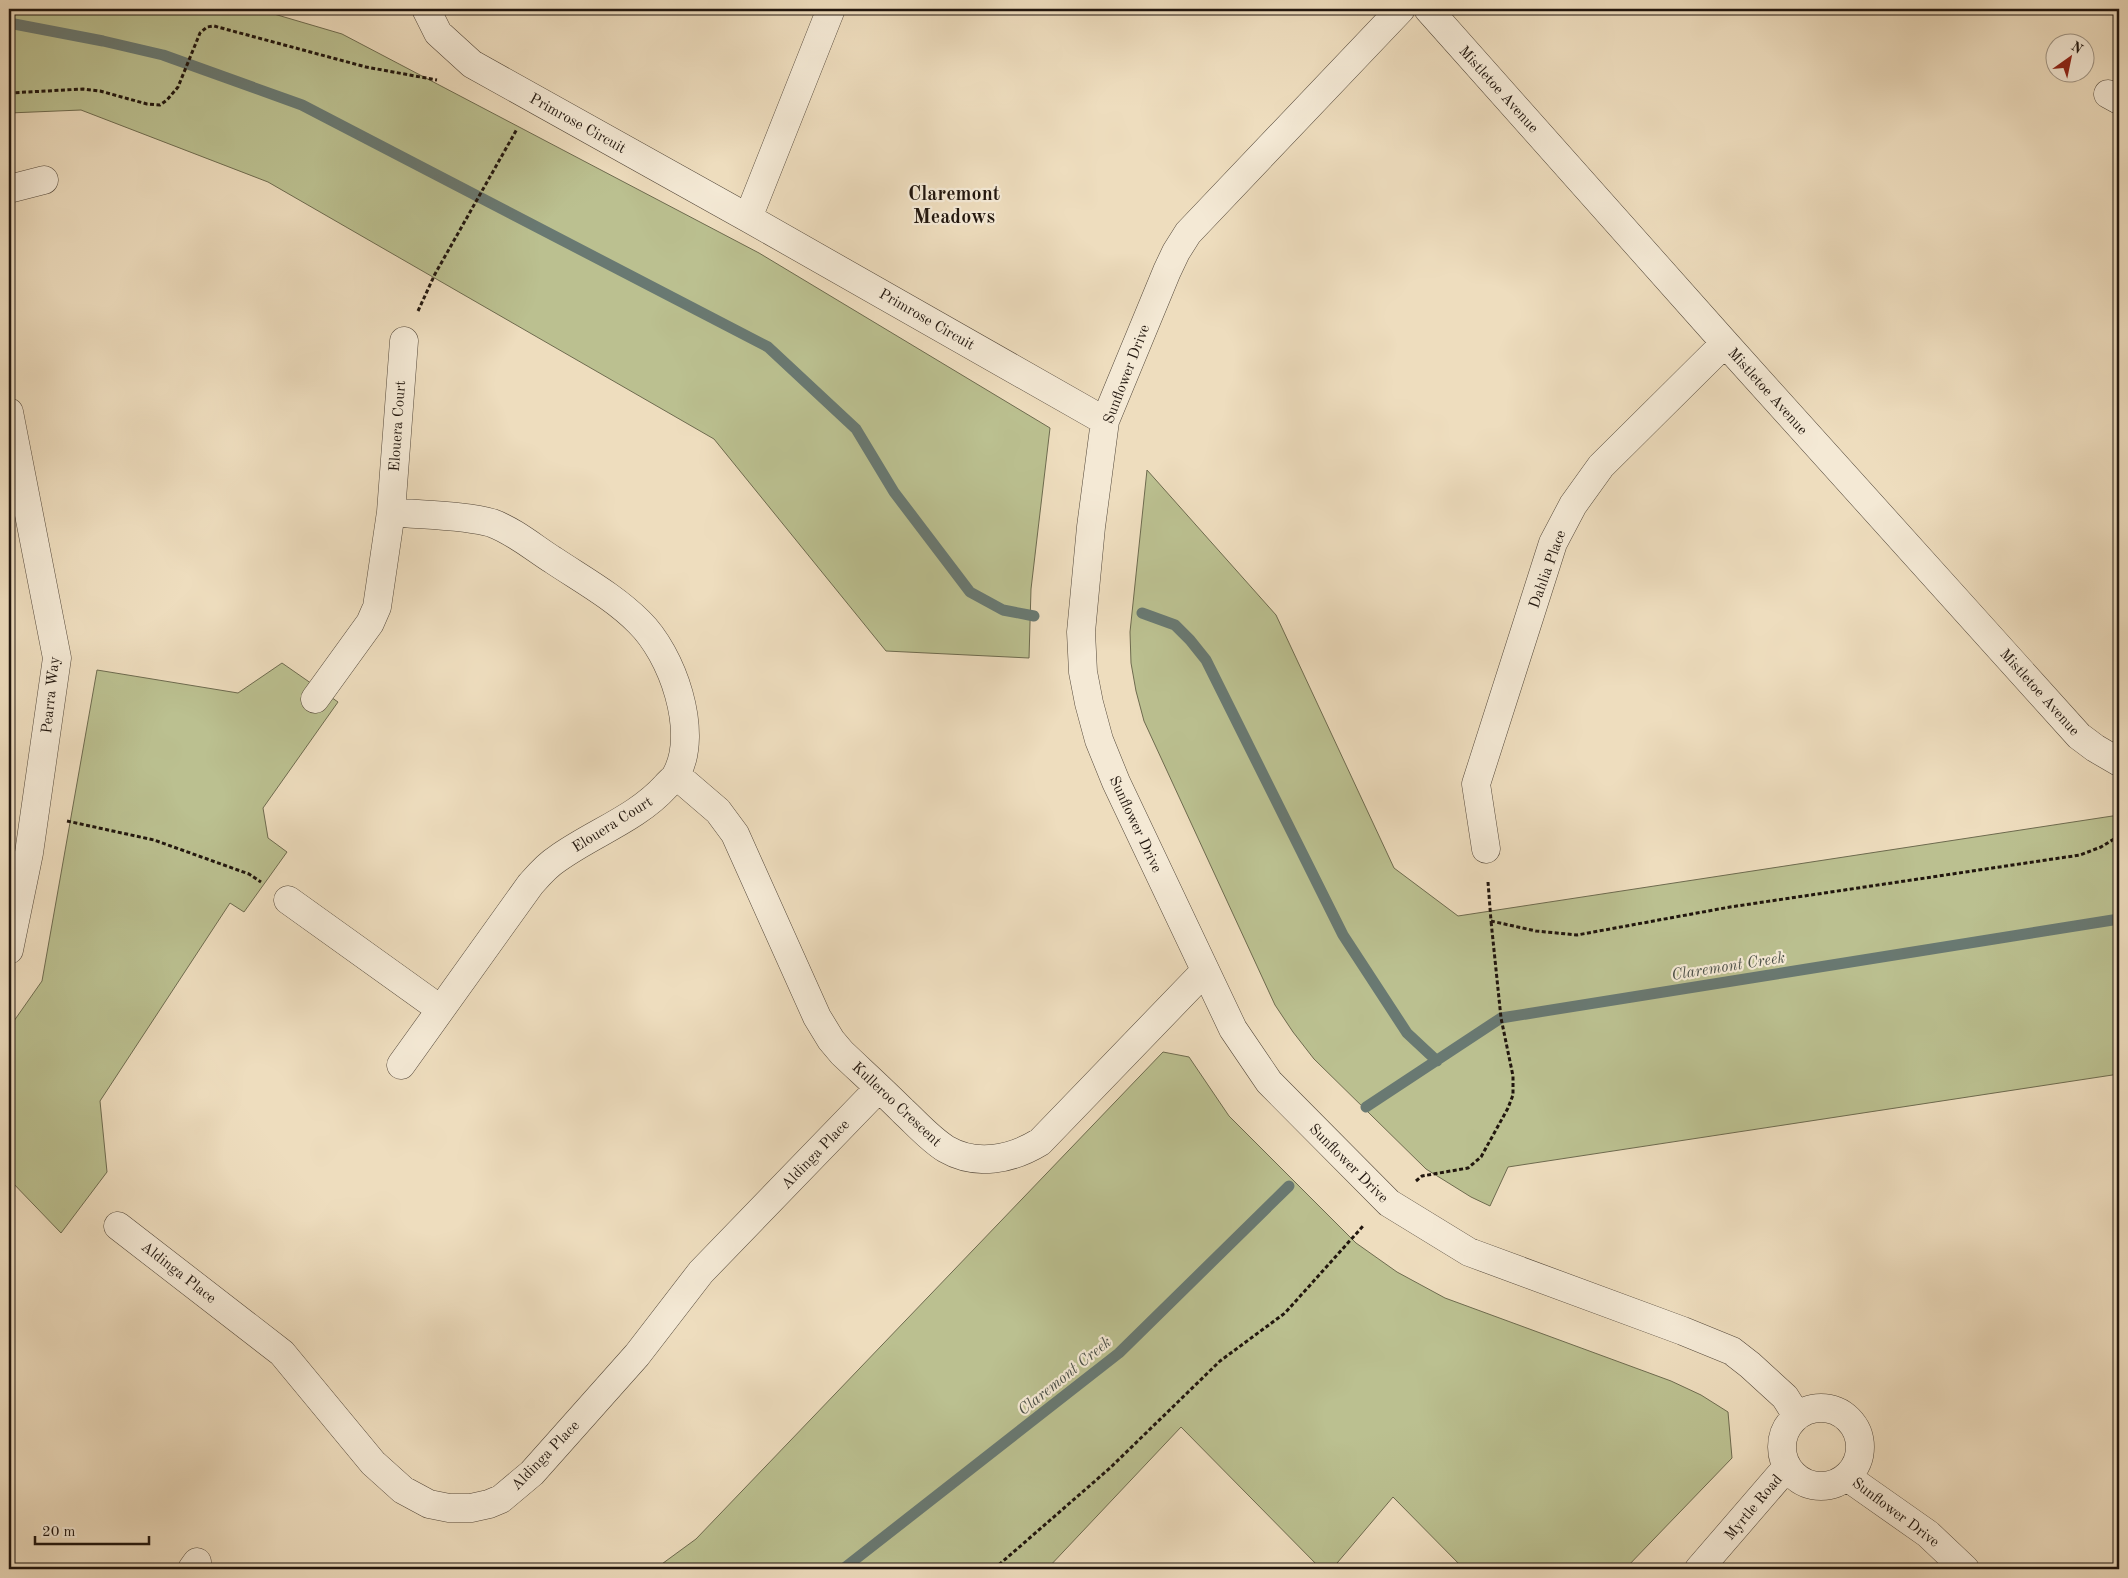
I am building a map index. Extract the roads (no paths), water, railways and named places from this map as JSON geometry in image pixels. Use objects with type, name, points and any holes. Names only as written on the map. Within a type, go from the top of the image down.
[{"type":"street","name":"Primrose Circuit","points":[[426,9],[438,33],[472,64],[1105,421]]},
{"type":"street","points":[[748,218],[831,9]]},
{"type":"street","name":"Sunflower Drive","points":[[1401,9],[1188,234],[1176,252],[1167,271],[1105,421],[1081,632],[1084,680],[1099,740],[1116,782],[1233,1029],[1269,1082],[1389,1203],[1435,1233],[1469,1252],[1700,1337],[1732,1351],[1785,1397],[1797,1416]]},
{"type":"street","name":"Mistletoe Avenue","points":[[1428,9],[1725,343],[2079,736],[2119,762]]},
{"type":"street","points":[[9,189],[44,180]]},
{"type":"street","name":"Elouera Court","points":[[315,699],[370,623],[377,607],[391,512],[404,341]]},
{"type":"street","name":"Dahlia Place","points":[[1486,849],[1476,784],[1553,543],[1573,505],[1601,466],[1725,343]]},
{"type":"street","name":"Pearra Way","points":[[9,412],[57,658],[35,814],[19,851],[9,950]]},
{"type":"street","name":"Elouera Court","points":[[391,512],[492,523],[518,537],[628,612],[641,624],[657,645],[674,678],[685,716],[686,746],[676,775],[657,796],[635,813],[569,851],[542,871],[401,1065]]},
{"type":"street","name":"Kulleroo Crescent","points":[[676,775],[718,811],[731,827],[824,1029],[842,1053],[928,1135],[947,1149],[968,1157],[1007,1158],[1025,1151],[1040,1142],[1205,971]]},
{"type":"street","points":[[288,900],[440,1009]]},
{"type":"street","name":"Aldinga Place","points":[[118,1226],[282,1353],[373,1463],[403,1490],[429,1504],[449,1508],[471,1508],[501,1499],[532,1473],[637,1355],[701,1272],[878,1088]]},
{"type":"street","points":[[1822,1408],[1835,1411],[1846,1418],[1855,1428],[1860,1440],[1860,1453],[1856,1466],[1847,1476],[1832,1485],[1815,1486],[1804,1483],[1794,1476],[1787,1467],[1782,1457],[1784,1434],[1789,1424],[1797,1416],[1808,1410],[1822,1408]]},
{"type":"street","name":"Myrtle Road","points":[[1699,1569],[1787,1467]]},
{"type":"street","name":"Sunflower Drive","points":[[1847,1476],[1928,1534],[1966,1569]]},
{"type":"waterway","points":[[9,23],[103,41],[163,55],[302,105],[768,347],[856,429],[894,492],[970,592],[1003,610],[1034,616]]},
{"type":"waterway","points":[[1142,613],[1175,625],[1206,660],[1343,935],[1407,1033],[1437,1061]]},
{"type":"waterway","name":"Claremont Creek","points":[[1366,1107],[1501,1018],[2119,919]]},
{"type":"waterway","name":"Claremont Creek","points":[[843,1569],[1119,1353],[1289,1186]]},
{"type":"district","name":"Claremont Meadows","points":[[954,204]]}]
